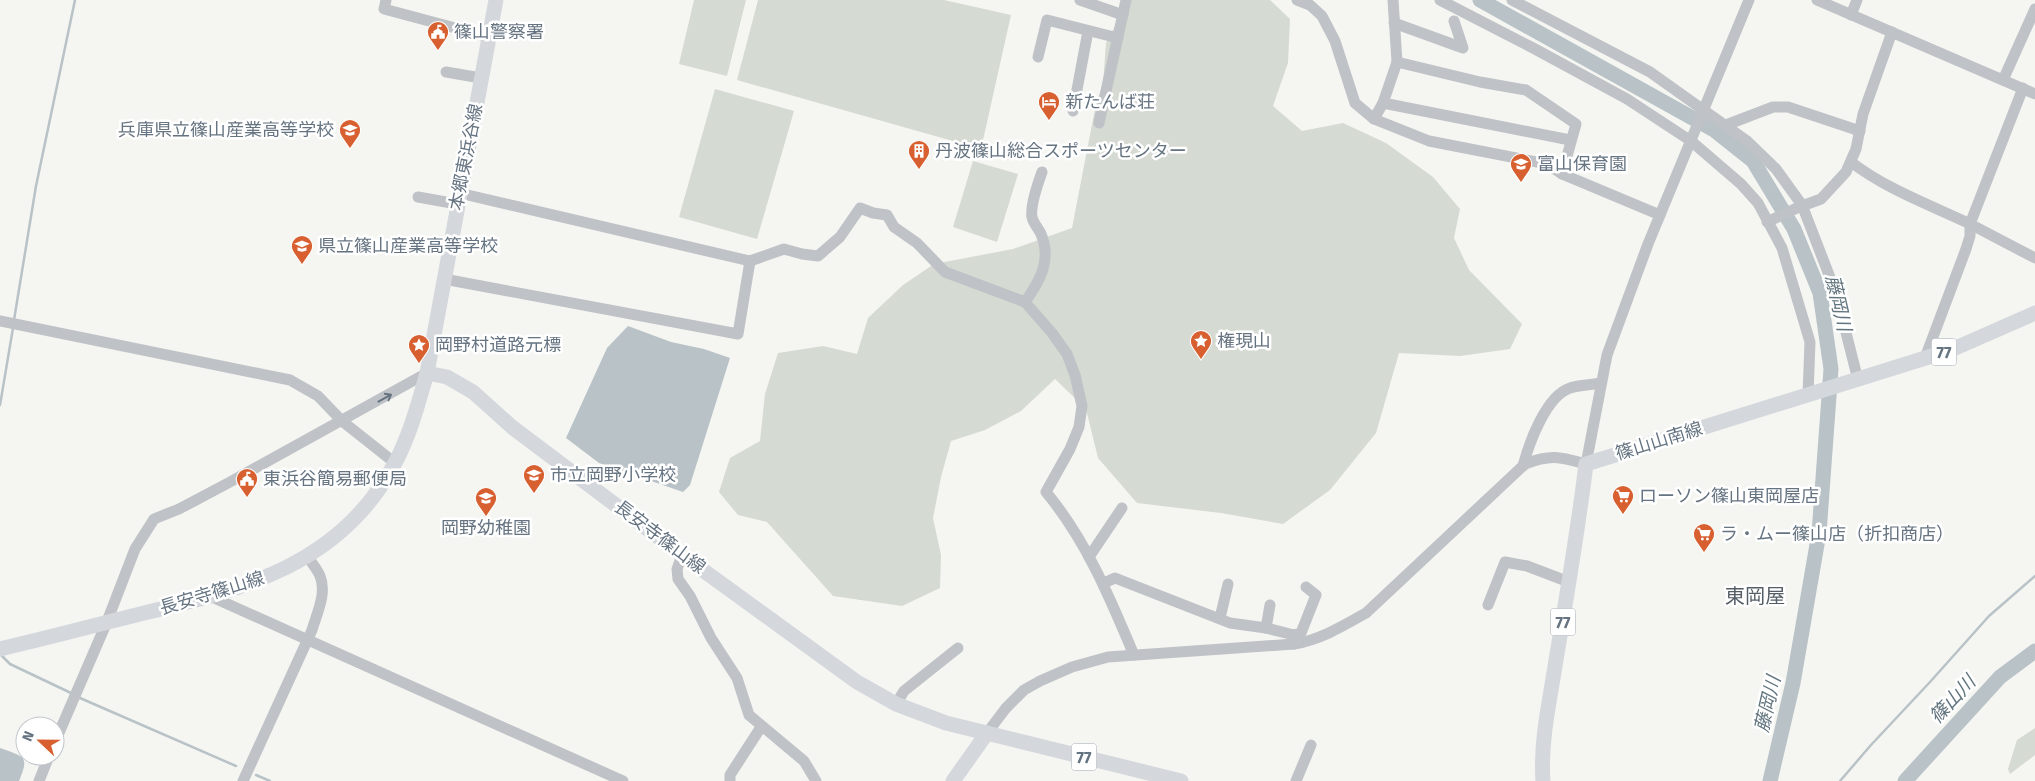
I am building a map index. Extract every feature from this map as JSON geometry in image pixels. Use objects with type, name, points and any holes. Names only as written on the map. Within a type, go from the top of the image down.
[{"type":"main road","name":"本郷東浜谷線","points":[[427,373],[496,0]]},
{"type":"main road","name":"篠山山南線","points":[[1586,464],[1951,350],[2035,313]]},
{"type":"main road","name":"長安寺篠山線","points":[[0,649],[212,597],[278,573],[307,556],[331,540],[365,508],[396,463],[411,427],[427,373],[447,377],[473,392],[512,428],[857,682],[896,704],[946,723],[987,732]]},
{"type":"main road","name":"77","points":[[1543,781],[1541,762],[1546,722],[1586,464]]},
{"type":"main road","name":"77","points":[[987,732],[1181,781]]},
{"type":"main road","points":[[953,781],[987,732]]},
{"type":"street","points":[[386,0],[384,9],[489,37]]},
{"type":"street","points":[[1080,0],[1123,15]]},
{"type":"street","points":[[1099,123],[1126,0]]},
{"type":"street","points":[[1297,0],[1310,5],[1322,16],[1335,41],[1355,103],[1374,120],[1429,141],[1547,164],[1562,174],[1660,215]]},
{"type":"street","points":[[1374,120],[1383,103],[1397,62],[1393,0]]},
{"type":"street","points":[[1440,0],[1535,48],[1627,99],[1692,138],[1741,184],[1758,203],[1770,221],[1782,248],[1810,342],[1811,394]]},
{"type":"street","points":[[1512,0],[1650,72],[1747,141],[1776,169],[1800,206],[1836,293],[1853,381]]},
{"type":"street","points":[[987,732],[1006,708],[1024,690],[1072,667],[1108,657],[1294,640],[1307,642],[1338,629],[1366,612],[1523,466],[1540,458],[1558,456],[1586,464],[1600,383],[1607,355],[1660,215],[1750,0]]},
{"type":"street","points":[[1817,0],[2035,94]]},
{"type":"street","points":[[1851,14],[1858,0]]},
{"type":"street","points":[[2004,80],[2035,9]]},
{"type":"street","points":[[1038,57],[1047,20],[1118,38]]},
{"type":"street","points":[[1394,23],[1463,48],[1454,21]]},
{"type":"street","points":[[1073,110],[1088,31]]},
{"type":"street","points":[[1770,221],[1800,206],[1821,199],[1839,181],[1856,149],[1863,114],[1892,32]]},
{"type":"street","points":[[1397,62],[1480,82],[1526,90],[1576,124],[1562,174]]},
{"type":"street","points":[[446,72],[481,78]]},
{"type":"street","points":[[1925,358],[1966,249],[1970,236],[1970,224],[2023,88]]},
{"type":"street","points":[[1383,103],[1570,140]]},
{"type":"street","points":[[1726,125],[1774,107],[1788,108],[1860,132]]},
{"type":"street","points":[[1850,162],[1909,196],[1970,224],[2035,258]]},
{"type":"street","points":[[1025,302],[1036,287],[1046,264],[1042,235],[1032,217],[1035,193],[1042,172]]},
{"type":"street","points":[[418,197],[458,199],[750,261],[784,249],[818,256],[840,237],[860,208],[873,213],[887,215],[894,227],[917,243],[945,272],[1025,302],[1052,333],[1067,354],[1075,375],[1082,406],[1079,427],[1070,449],[1046,492],[1064,513],[1104,583],[1134,655]]},
{"type":"street","points":[[444,279],[738,334],[750,261]]},
{"type":"street","points":[[0,321],[290,380],[318,396],[342,422],[396,463]]},
{"type":"street","points":[[65,719],[106,624],[135,549],[154,519],[179,509],[342,422],[427,373]]},
{"type":"street","points":[[1523,466],[1528,446],[1557,395],[1570,388],[1600,383]]},
{"type":"street","points":[[1089,557],[1122,508]]},
{"type":"street","points":[[682,555],[677,569],[678,579],[690,596],[711,638],[737,678],[749,716],[804,761],[816,781]]},
{"type":"street","points":[[243,781],[308,639],[320,606],[323,587],[320,575],[307,556]]},
{"type":"street","points":[[1488,605],[1505,562],[1527,566],[1569,582]]},
{"type":"street","points":[[1104,583],[1115,578],[1230,623],[1266,628],[1294,640]]},
{"type":"street","points":[[1220,618],[1228,584]]},
{"type":"street","points":[[1294,640],[1301,633],[1316,595],[1306,587]]},
{"type":"street","points":[[212,597],[623,781]]},
{"type":"street","points":[[1266,628],[1270,605]]},
{"type":"street","points":[[896,704],[904,691],[958,648]]},
{"type":"street","points":[[730,781],[730,775],[761,727]]},
{"type":"street","points":[[1296,781],[1311,745]]},
{"type":"street","points":[[39,781],[45,766]]},
{"type":"shaded area","points":[[694,0],[746,0],[727,76],[679,64]]},
{"type":"shaded area","points":[[758,0],[944,0],[1011,15],[981,149],[737,80]]},
{"type":"shaded area","points":[[1129,0],[1270,0],[1290,19],[1288,63],[1273,106],[1302,131],[1343,123],[1386,143],[1433,177],[1460,209],[1454,238],[1469,270],[1522,324],[1510,349],[1460,356],[1399,353],[1376,433],[1330,490],[1283,524],[1221,513],[1137,503],[1098,458],[1086,409],[1055,379],[1021,411],[985,430],[951,441],[941,477],[933,518],[941,555],[940,588],[902,606],[833,596],[767,522],[738,515],[719,492],[730,458],[760,441],[765,394],[778,353],[823,346],[857,354],[868,318],[903,285],[934,264],[1013,249],[1072,228],[1095,109],[1103,84],[1106,43]]},
{"type":"shaded area","points":[[715,89],[794,111],[757,239],[679,217]]},
{"type":"shaded area","points":[[973,161],[1018,174],[997,242],[953,227]]},
{"type":"shaded area","points":[[628,326],[671,342],[704,349],[730,358],[690,485],[683,492],[599,463],[566,438],[607,348]]},
{"type":"shaded area","points":[[2035,728],[2035,755],[2010,774],[2008,769],[2017,740]]},
{"type":"shaded area","points":[[0,748],[15,753],[15,766],[24,766],[19,781],[0,781]]},
{"type":"waterway","points":[[14,320],[36,186],[75,0]]},
{"type":"waterway","name":"藤岡川","points":[[1480,0],[1714,130],[1753,161],[1794,229],[1820,293],[1831,369],[1819,533],[1793,683],[1770,781]]},
{"type":"waterway","points":[[0,405],[13,328]]},
{"type":"waterway","points":[[1840,781],[1989,616],[2035,576]]},
{"type":"waterway","name":"篠山川","points":[[1905,781],[2000,677],[2035,651]]},
{"type":"waterway","points":[[2,656],[10,664],[71,693]]},
{"type":"waterway","points":[[80,698],[236,766]]},
{"type":"waterway","points":[[256,775],[270,781]]},
{"type":"place","name":"篠山警察署","points":[[438,51]]},
{"type":"place","name":"新たんば荘","points":[[1049,121]]},
{"type":"place","name":"兵庫県立篠山産業高等学校","points":[[350,149]]},
{"type":"place","name":"丹波篠山総合スポーツセンター","points":[[919,170]]},
{"type":"place","name":"富山保育園","points":[[1521,183]]},
{"type":"place","name":"県立篠山産業高等学校","points":[[302,265]]},
{"type":"place","name":"権現山","points":[[1201,360]]},
{"type":"place","name":"岡野村道路元標","points":[[419,364]]},
{"type":"place","name":"市立岡野小学校","points":[[534,494]]},
{"type":"place","name":"東浜谷簡易郵便局","points":[[247,498]]},
{"type":"place","name":"ローソン篠山東岡屋店","points":[[1623,515]]},
{"type":"place","name":"岡野幼稚園","points":[[486,517]]},
{"type":"place","name":"ラ・ムー篠山店（折扣商店）","points":[[1704,553]]},
{"type":"district","name":"東岡屋","points":[[1755,596]]}]
